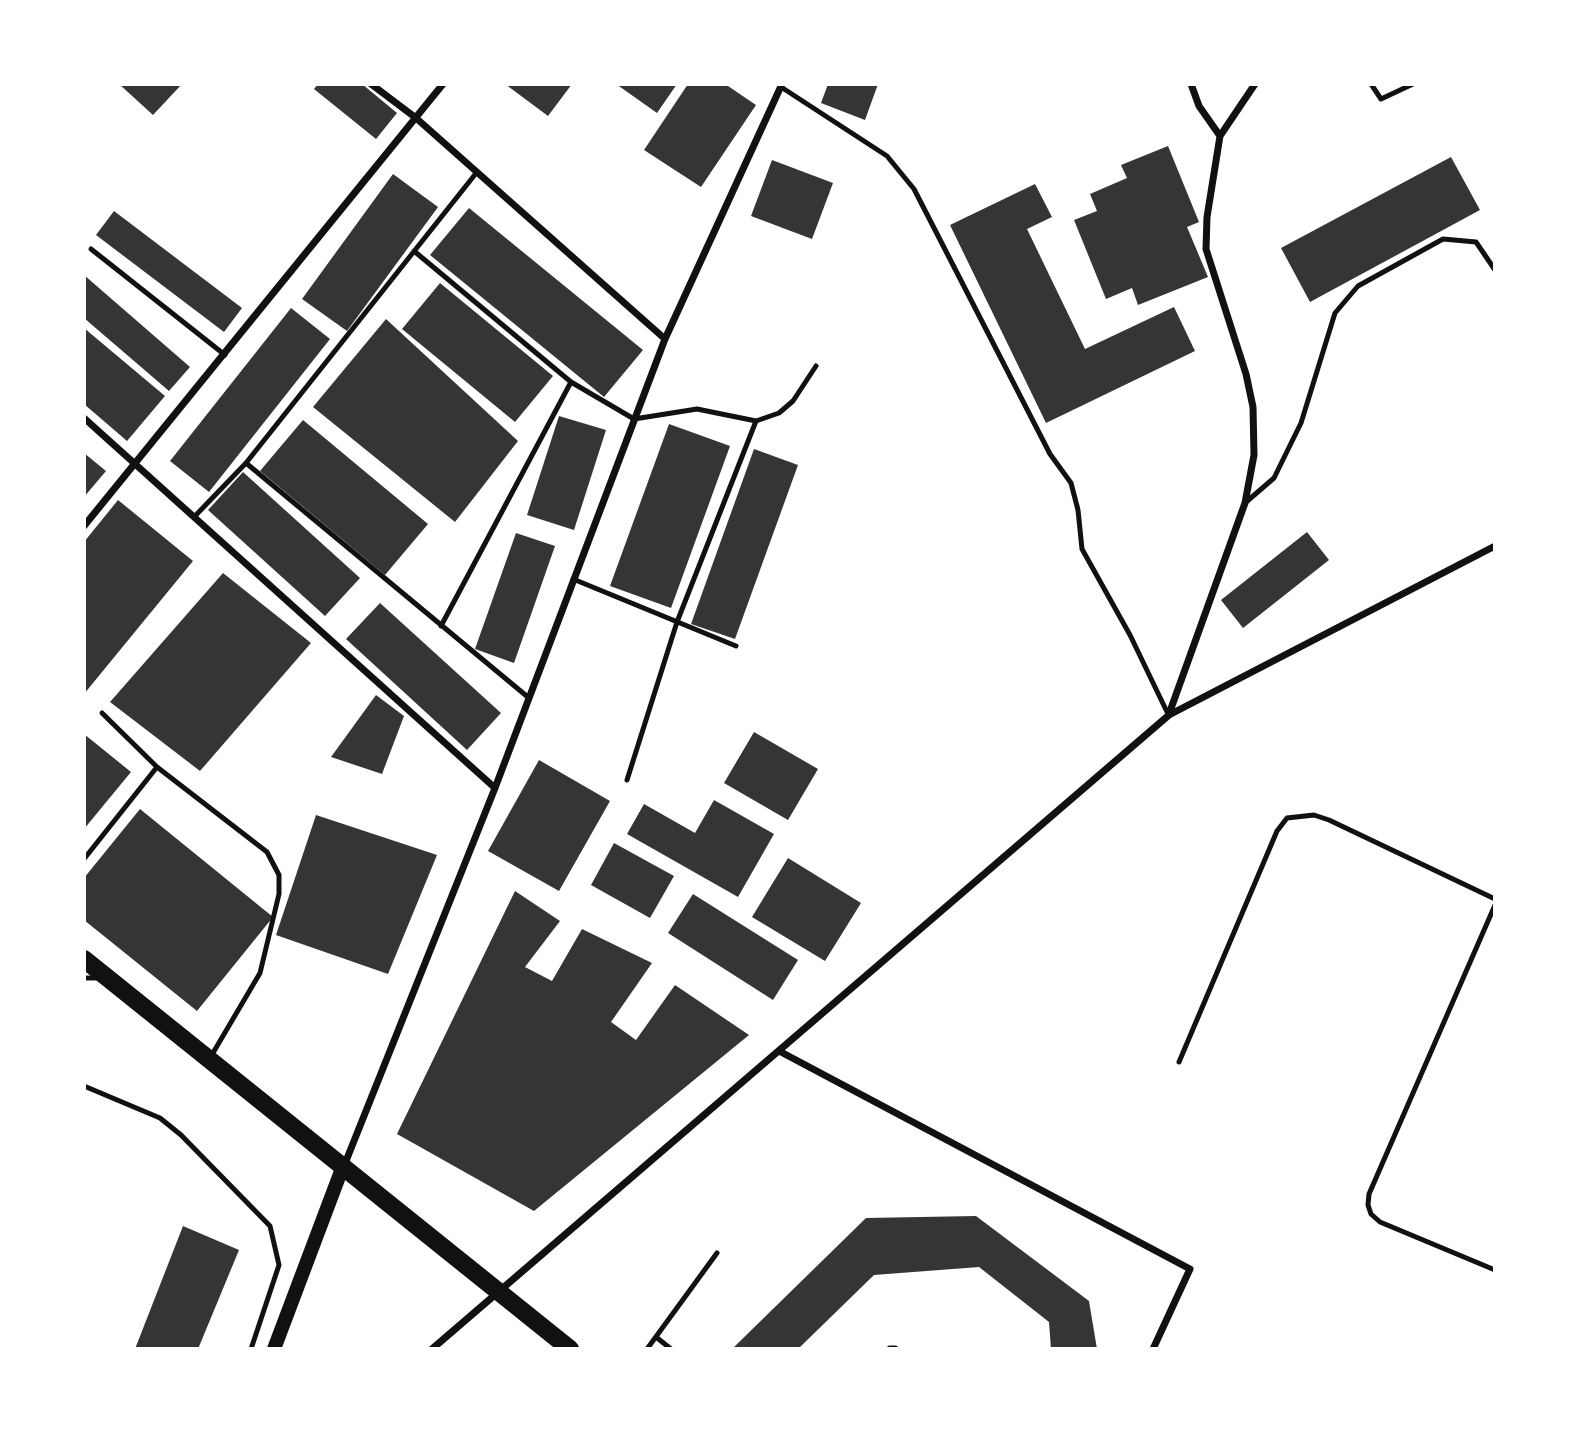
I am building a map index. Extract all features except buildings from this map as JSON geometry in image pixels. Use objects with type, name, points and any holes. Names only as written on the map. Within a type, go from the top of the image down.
[{"type":"main road","points":[[84,959],[570,1349]]},
{"type":"main road","points":[[274,1349],[343,1167]]},
{"type":"street","points":[[371,84],[416,118],[664,339]]},
{"type":"street","points":[[84,526],[138,464],[443,84]]},
{"type":"street","points":[[1191,84],[1199,106],[1220,135]]},
{"type":"street","points":[[1169,715],[1245,502],[1254,455],[1253,407],[1206,250],[1207,217],[1220,135],[1255,84]]},
{"type":"street","points":[[343,1167],[495,788],[664,339],[781,85]]},
{"type":"street","points":[[84,418],[495,788]]},
{"type":"street","points":[[432,1349],[1169,715],[1495,546]]},
{"type":"street","points":[[779,1051],[1189,1269],[1153,1349]]},
{"type":"lane","points":[[1371,84],[1381,99],[1413,84]]},
{"type":"lane","points":[[781,85],[887,156],[914,189],[1050,454],[1071,483],[1078,510],[1082,548],[1130,635],[1169,715]]},
{"type":"lane","points":[[195,516],[246,463],[477,172]]},
{"type":"lane","points":[[1245,502],[1274,478],[1301,423],[1335,313],[1358,286],[1443,239],[1476,242],[1495,270]]},
{"type":"lane","points":[[91,249],[225,355]]},
{"type":"lane","points":[[414,251],[571,382],[634,419],[697,410],[756,421],[779,412],[793,401],[816,366]]},
{"type":"lane","points":[[441,626],[571,382]]},
{"type":"lane","points":[[627,780],[677,622],[756,421]]},
{"type":"lane","points":[[246,463],[528,698]]},
{"type":"lane","points":[[573,579],[736,646]]},
{"type":"lane","points":[[102,713],[157,767],[267,852],[279,875],[279,894],[260,973],[210,1059]]},
{"type":"lane","points":[[84,859],[157,767]]},
{"type":"lane","points":[[1179,1062],[1277,831],[1287,818],[1314,815],[1329,820],[1495,899]]},
{"type":"lane","points":[[1495,905],[1369,1194],[1368,1205],[1371,1214],[1380,1222],[1495,1270]]},
{"type":"lane","points":[[84,978],[108,978]]},
{"type":"lane","points":[[84,1086],[160,1118],[181,1135],[270,1226],[279,1265],[251,1349]]},
{"type":"lane","points":[[646,1349],[717,1253]]},
{"type":"lane","points":[[656,1337],[671,1349]]}]
